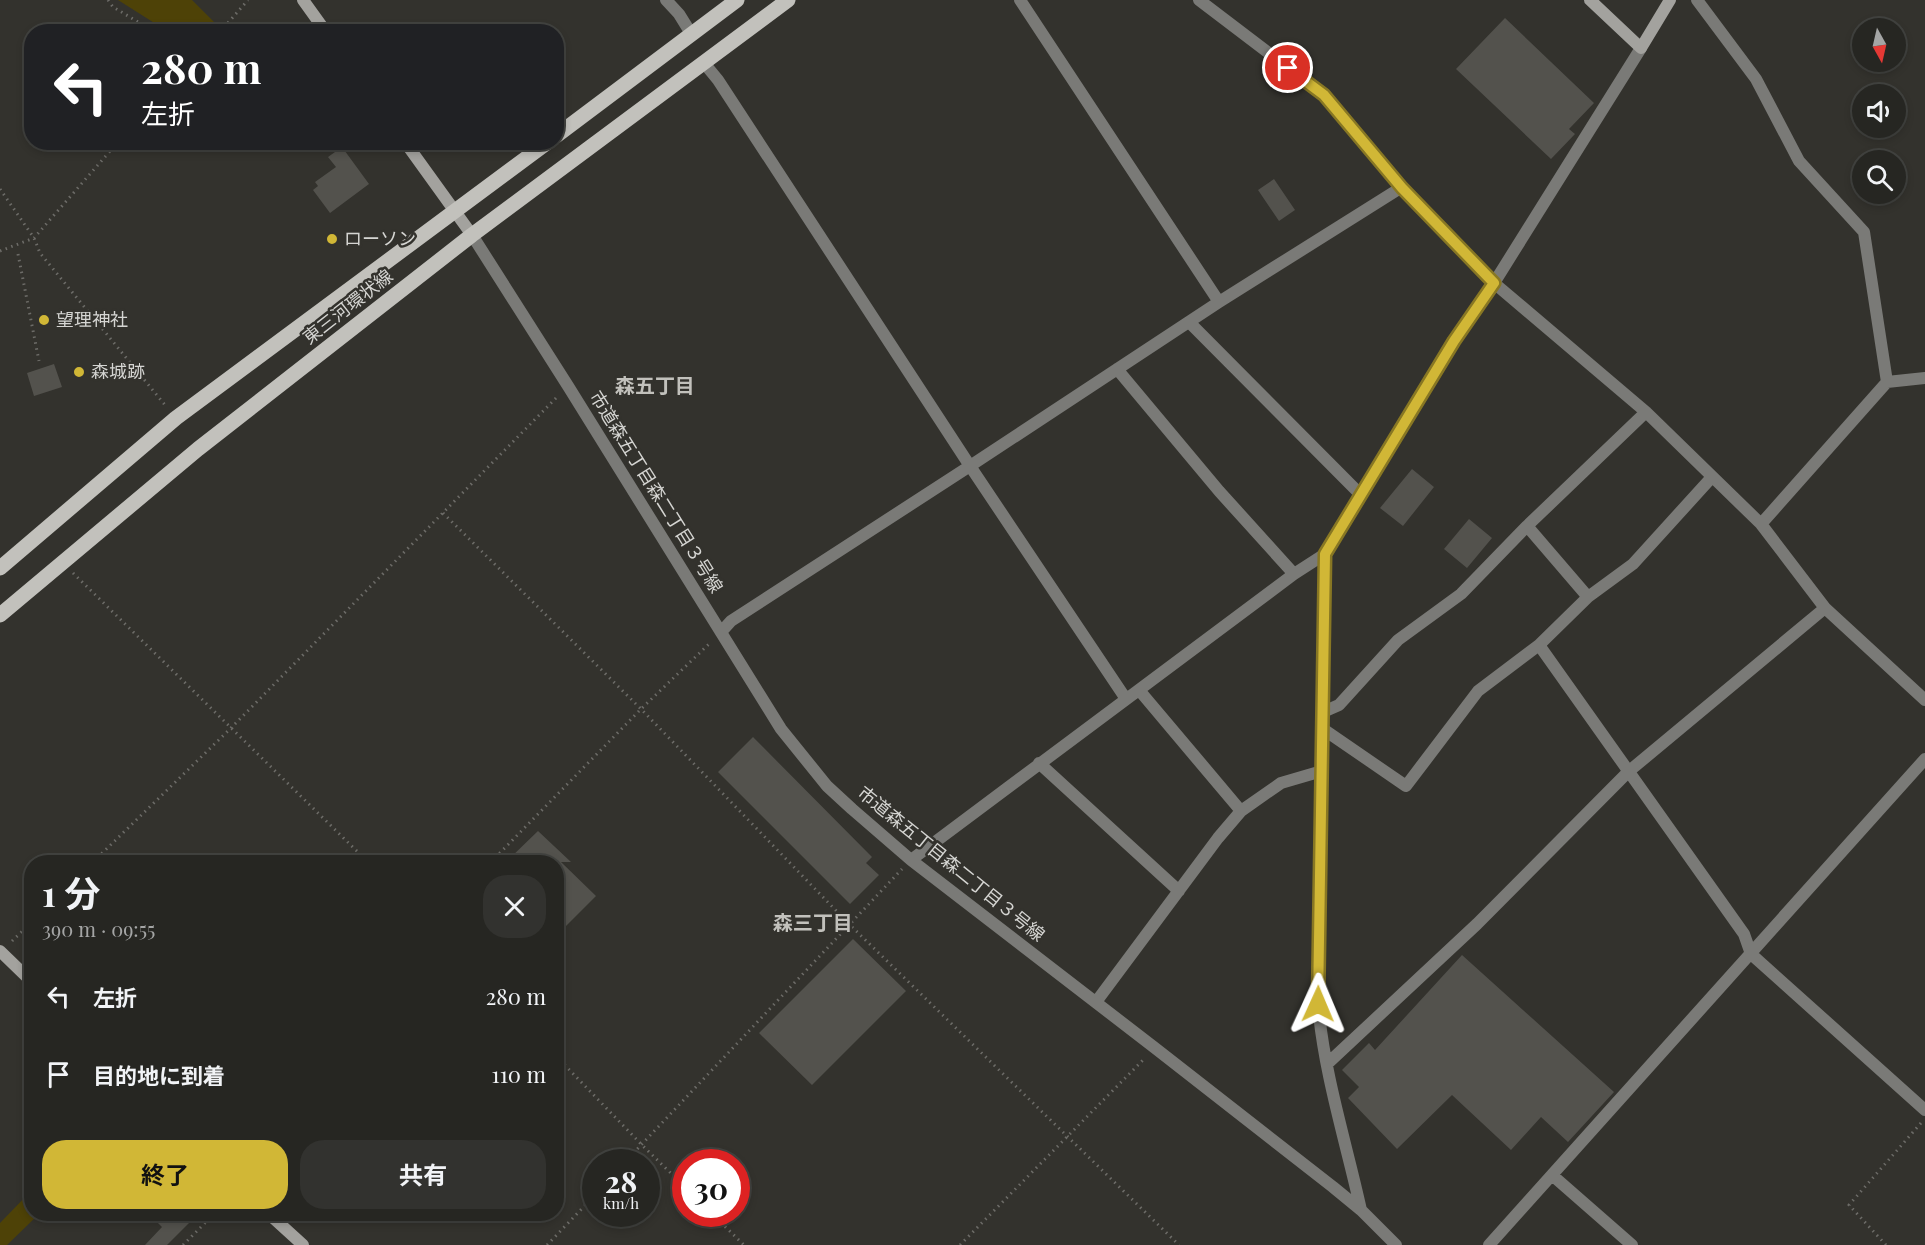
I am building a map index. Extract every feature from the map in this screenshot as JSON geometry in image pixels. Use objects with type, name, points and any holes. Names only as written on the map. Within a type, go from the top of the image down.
[{"type":"main road","points":[[303,0],[320,24]]},
{"type":"main road","points":[[564,130],[737,0]]},
{"type":"main road","name":"東三河環状線","points":[[0,615],[198,449],[472,235],[788,0]]},
{"type":"main road","points":[[1590,0],[1641,48],[1670,0]]},
{"type":"main road","points":[[411,150],[472,235]]},
{"type":"main road","name":"東三河環状線","points":[[0,568],[176,418],[537,150]]},
{"type":"main road","points":[[0,952],[24,974]]},
{"type":"main road","points":[[277,1221],[303,1245]]},
{"type":"street","points":[[666,0],[679,14],[692,35]]},
{"type":"street","points":[[1020,0],[1219,302]]},
{"type":"street","points":[[1199,0],[1324,95],[1402,188],[1494,283],[1646,412],[1761,524],[1825,608],[1925,699]]},
{"type":"street","points":[[1697,0],[1756,79],[1798,161],[1864,232],[1887,382]]},
{"type":"street","points":[[911,860],[1294,573],[1325,554],[1454,341],[1494,283],[1641,48]]},
{"type":"street","points":[[704,63],[725,90],[1125,699]]},
{"type":"street","points":[[722,631],[731,621],[1219,302],[1402,188]]},
{"type":"street","name":"市道森五丁目森二丁目３号線","points":[[472,235],[722,631],[781,729],[808,764],[852,809],[911,860],[1361,1210],[1396,1245]]},
{"type":"street","points":[[1189,322],[1360,494]]},
{"type":"street","points":[[1118,369],[1219,491],[1294,573]]},
{"type":"street","points":[[1761,524],[1887,382],[1925,378]]},
{"type":"street","points":[[1323,712],[1339,705],[1398,640],[1461,594],[1527,526],[1646,412]]},
{"type":"street","points":[[1323,729],[1406,786],[1478,690],[1539,645],[1588,597],[1633,564],[1712,477]]},
{"type":"street","points":[[1527,526],[1588,597]]},
{"type":"street","points":[[1325,554],[1318,1004],[1321,1036],[1361,1210]]},
{"type":"street","points":[[1327,1064],[1477,924],[1628,772],[1825,608]]},
{"type":"street","points":[[1539,645],[1744,934],[1751,954],[1925,1110]]},
{"type":"street","points":[[1139,690],[1241,811]]},
{"type":"street","points":[[1489,1245],[1925,759]]},
{"type":"street","points":[[1039,763],[1179,891]]},
{"type":"street","points":[[1096,1002],[1218,838],[1241,811],[1281,783],[1322,771]]},
{"type":"street","points":[[1552,1175],[1632,1245]]},
{"type":"path","points":[[108,0],[113,7],[142,24]]},
{"type":"path","points":[[227,24],[248,0]]},
{"type":"path","points":[[0,251],[34,238],[111,150]]},
{"type":"path","points":[[0,189],[34,238],[40,253],[176,418]]},
{"type":"path","points":[[18,254],[39,361]]},
{"type":"path","points":[[100,855],[230,729],[568,386]]},
{"type":"path","points":[[443,513],[641,709],[849,924],[1179,1245]]},
{"type":"path","points":[[63,563],[361,855]]},
{"type":"path","points":[[498,855],[641,709],[722,631]]},
{"type":"path","points":[[638,1149],[911,860]]},
{"type":"path","points":[[0,952],[24,930]]},
{"type":"path","points":[[960,1245],[1155,1048]]},
{"type":"path","points":[[564,1064],[672,1174]]},
{"type":"path","points":[[1886,1245],[1849,1205],[1925,1118]]},
{"type":"path","points":[[547,1245],[582,1209]]},
{"type":"path","points":[[183,1245],[207,1221]]},
{"type":"path","points":[[725,1227],[744,1245]]},
{"type":"shaded area","points":[[118,0],[192,0],[216,24],[156,24]]},
{"type":"shaded area","points":[[24,1198],[24,1221],[32,1221],[7,1245],[0,1245],[0,1223]]},
{"type":"building","points":[[1505,18],[1594,103],[1569,129],[1575,134],[1551,159],[1456,69]]},
{"type":"building","points":[[338,150],[344,150],[369,184],[330,213],[313,190],[318,186],[315,182],[336,167],[328,157]]},
{"type":"building","points":[[1274,179],[1295,210],[1279,221],[1258,190]]},
{"type":"building","points":[[54,364],[62,387],[34,396],[27,373]]},
{"type":"building","points":[[1412,469],[1434,487],[1403,526],[1380,508]]},
{"type":"building","points":[[1469,519],[1492,538],[1467,568],[1444,549]]},
{"type":"building","points":[[753,737],[872,857],[866,863],[879,875],[850,904],[718,772]]},
{"type":"building","points":[[538,831],[564,855],[513,855]]},
{"type":"building","points":[[564,855],[571,862],[564,862]]},
{"type":"building","points":[[564,865],[596,896],[564,928]]},
{"type":"building","points":[[853,939],[906,991],[812,1085],[759,1033]]},
{"type":"building","points":[[1462,955],[1614,1092],[1568,1142],[1541,1117],[1511,1150],[1452,1095],[1397,1149],[1348,1098],[1359,1087],[1342,1070],[1369,1043],[1375,1050]]},
{"type":"building","points":[[156,1221],[191,1221],[167,1245],[145,1245],[162,1227]]},
{"type":"place","name":"ローソン","points":[[332,239]]},
{"type":"place","name":"望理神社","points":[[44,320]]},
{"type":"place","name":"森城跡","points":[[79,372]]},
{"type":"district","name":"森五丁目","points":[[655,386]]},
{"type":"district","name":"森三丁目","points":[[813,923]]},
{"type":"route","points":[[1288,68],[1324,95],[1402,188],[1494,283],[1454,341],[1325,554],[1318,1004]]}]
